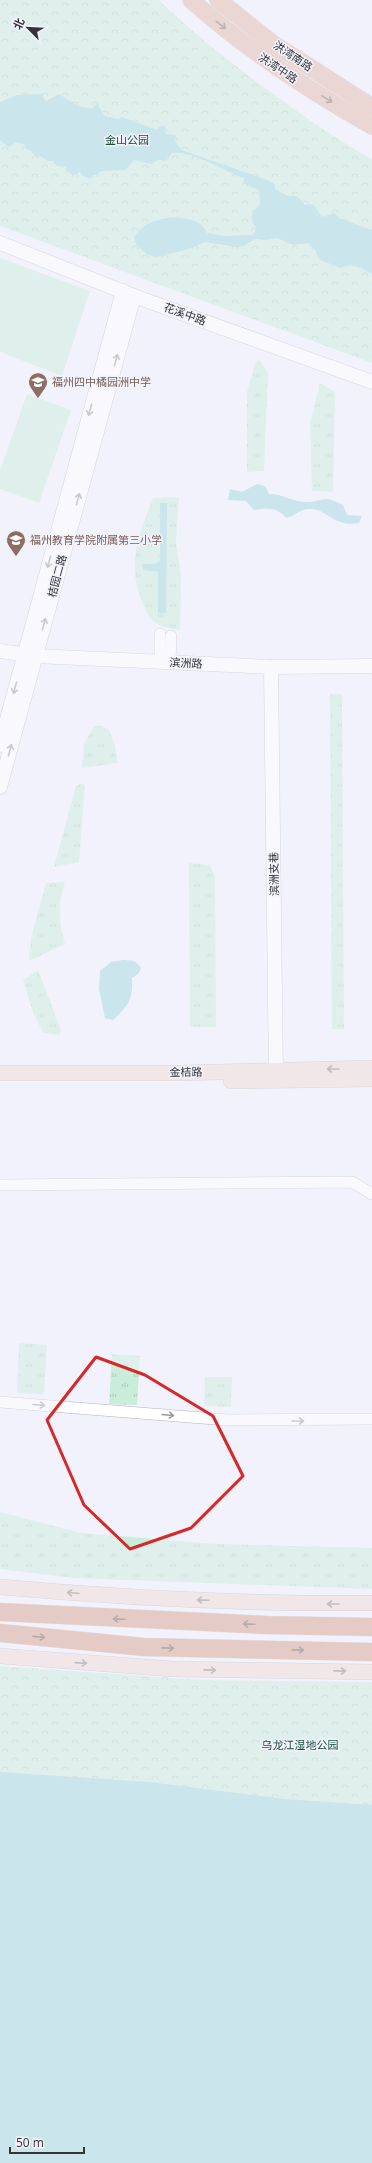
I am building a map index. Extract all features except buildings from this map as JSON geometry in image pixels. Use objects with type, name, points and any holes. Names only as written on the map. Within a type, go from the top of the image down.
[{"type":"highway","points":[[0,1612],[251,1624],[372,1627]]},
{"type":"highway","points":[[0,1633],[144,1647],[372,1652]]},
{"type":"main road","name":"洪湾中路","points":[[191,0],[261,57],[372,126]]},
{"type":"main road","name":"洪湾南路","points":[[218,0],[272,43],[372,106]]},
{"type":"main road","name":"金桔路","points":[[0,1073],[180,1073],[276,1075],[372,1068]]},
{"type":"main road","points":[[0,1083],[276,1075],[372,1079]]},
{"type":"main road","points":[[0,1587],[127,1598],[307,1604],[372,1604]]},
{"type":"main road","points":[[0,1656],[172,1669],[372,1672]]},
{"type":"street","name":"花溪中路","points":[[0,242],[128,293],[372,382]]},
{"type":"street","name":"桔园二路","points":[[0,788],[30,655],[128,293]]},
{"type":"street","points":[[165,662],[166,635]]},
{"type":"street","name":"滨洲路","points":[[0,651],[30,655],[271,667],[372,666]]},
{"type":"street","name":"桔园二路","points":[[0,745],[30,655]]},
{"type":"street","name":"滨洲支巷","points":[[271,667],[276,1075]]},
{"type":"street","points":[[0,1185],[113,1186],[352,1182],[372,1194]]},
{"type":"street","points":[[0,1402],[228,1420],[372,1419]]},
{"type":"highlighted area","points":[[96,1357],[145,1375],[213,1416],[243,1476],[191,1528],[130,1549],[84,1505],[47,1420]]},
{"type":"green space","name":"金山公园","points":[[0,0],[159,0],[200,37],[257,82],[321,128],[372,159],[372,363],[0,226]]},
{"type":"green space","points":[[0,258],[90,291],[62,376],[0,352]]},
{"type":"green space","points":[[260,360],[268,374],[264,471],[247,472],[247,392],[255,363]]},
{"type":"green space","points":[[320,383],[335,392],[333,492],[312,491],[310,424]]},
{"type":"green space","points":[[27,394],[71,410],[39,503],[0,489],[0,470]]},
{"type":"green space","points":[[179,497],[176,542],[181,575],[180,630],[159,625],[154,622],[147,613],[141,599],[135,572],[136,548],[153,498]]},
{"type":"green space","points":[[330,694],[342,694],[344,1029],[332,1029]]},
{"type":"green space","points":[[94,726],[101,726],[109,730],[115,746],[117,763],[82,768],[84,744]]},
{"type":"green space","points":[[80,784],[85,785],[79,862],[54,867],[76,786]]},
{"type":"green space","points":[[189,863],[210,865],[215,877],[216,1027],[190,1027]]},
{"type":"green space","points":[[65,882],[62,890],[60,913],[61,927],[65,944],[29,961],[31,938],[46,883]]},
{"type":"green space","points":[[38,970],[61,1030],[59,1035],[43,1033],[33,1012],[23,980]]},
{"type":"green space","points":[[19,1343],[47,1345],[44,1394],[17,1393]]},
{"type":"green space","points":[[112,1354],[140,1356],[137,1405],[109,1404]]},
{"type":"green space","points":[[205,1377],[232,1377],[231,1407],[204,1406]]},
{"type":"green space","points":[[0,1512],[81,1533],[216,1544],[372,1548],[372,1589],[73,1578],[0,1569]]},
{"type":"green space","name":"乌龙江湿地公园","points":[[0,1666],[203,1680],[372,1682],[372,1813],[0,1795]]},
{"type":"water","points":[[41,94],[46,101],[59,94],[78,106],[91,109],[97,104],[105,116],[118,119],[122,117],[157,130],[160,126],[165,126],[166,134],[176,135],[175,140],[181,150],[270,181],[275,185],[275,189],[288,196],[297,196],[305,205],[313,204],[322,217],[335,213],[339,218],[372,230],[372,274],[357,266],[345,266],[341,268],[320,260],[315,250],[308,243],[293,245],[277,238],[267,240],[255,239],[244,246],[237,247],[205,242],[186,250],[156,257],[148,255],[136,244],[134,238],[140,230],[149,223],[160,219],[183,218],[194,221],[202,226],[207,233],[224,236],[252,235],[255,232],[256,227],[252,221],[252,215],[260,204],[259,190],[243,183],[244,178],[199,158],[181,153],[172,153],[166,161],[158,160],[151,164],[134,160],[125,170],[101,171],[97,175],[93,175],[90,179],[83,176],[80,172],[73,175],[66,171],[66,167],[57,166],[53,161],[48,161],[40,156],[37,157],[23,144],[17,142],[8,147],[0,140],[0,102],[17,95]]},
{"type":"water","points":[[257,484],[265,487],[269,494],[304,502],[322,499],[336,501],[343,505],[347,515],[362,516],[359,523],[350,524],[337,521],[321,511],[305,509],[286,518],[283,514],[272,509],[254,510],[246,501],[228,500],[230,489],[242,492]]},
{"type":"water","points":[[160,503],[167,503],[166,613],[158,613],[158,572],[143,570],[142,564],[155,564],[160,561]]},
{"type":"water","points":[[123,960],[133,961],[141,968],[139,973],[132,978],[132,992],[129,1002],[113,1020],[105,1018],[99,989],[100,971],[111,962]]},
{"type":"water","points":[[0,1772],[149,1782],[284,1799],[372,1805],[372,2163],[0,2163]]},
{"type":"place","name":"福州四中橘园洲中学","points":[[38,399]]},
{"type":"place","name":"福州教育学院附属第三小学","points":[[16,557]]}]
